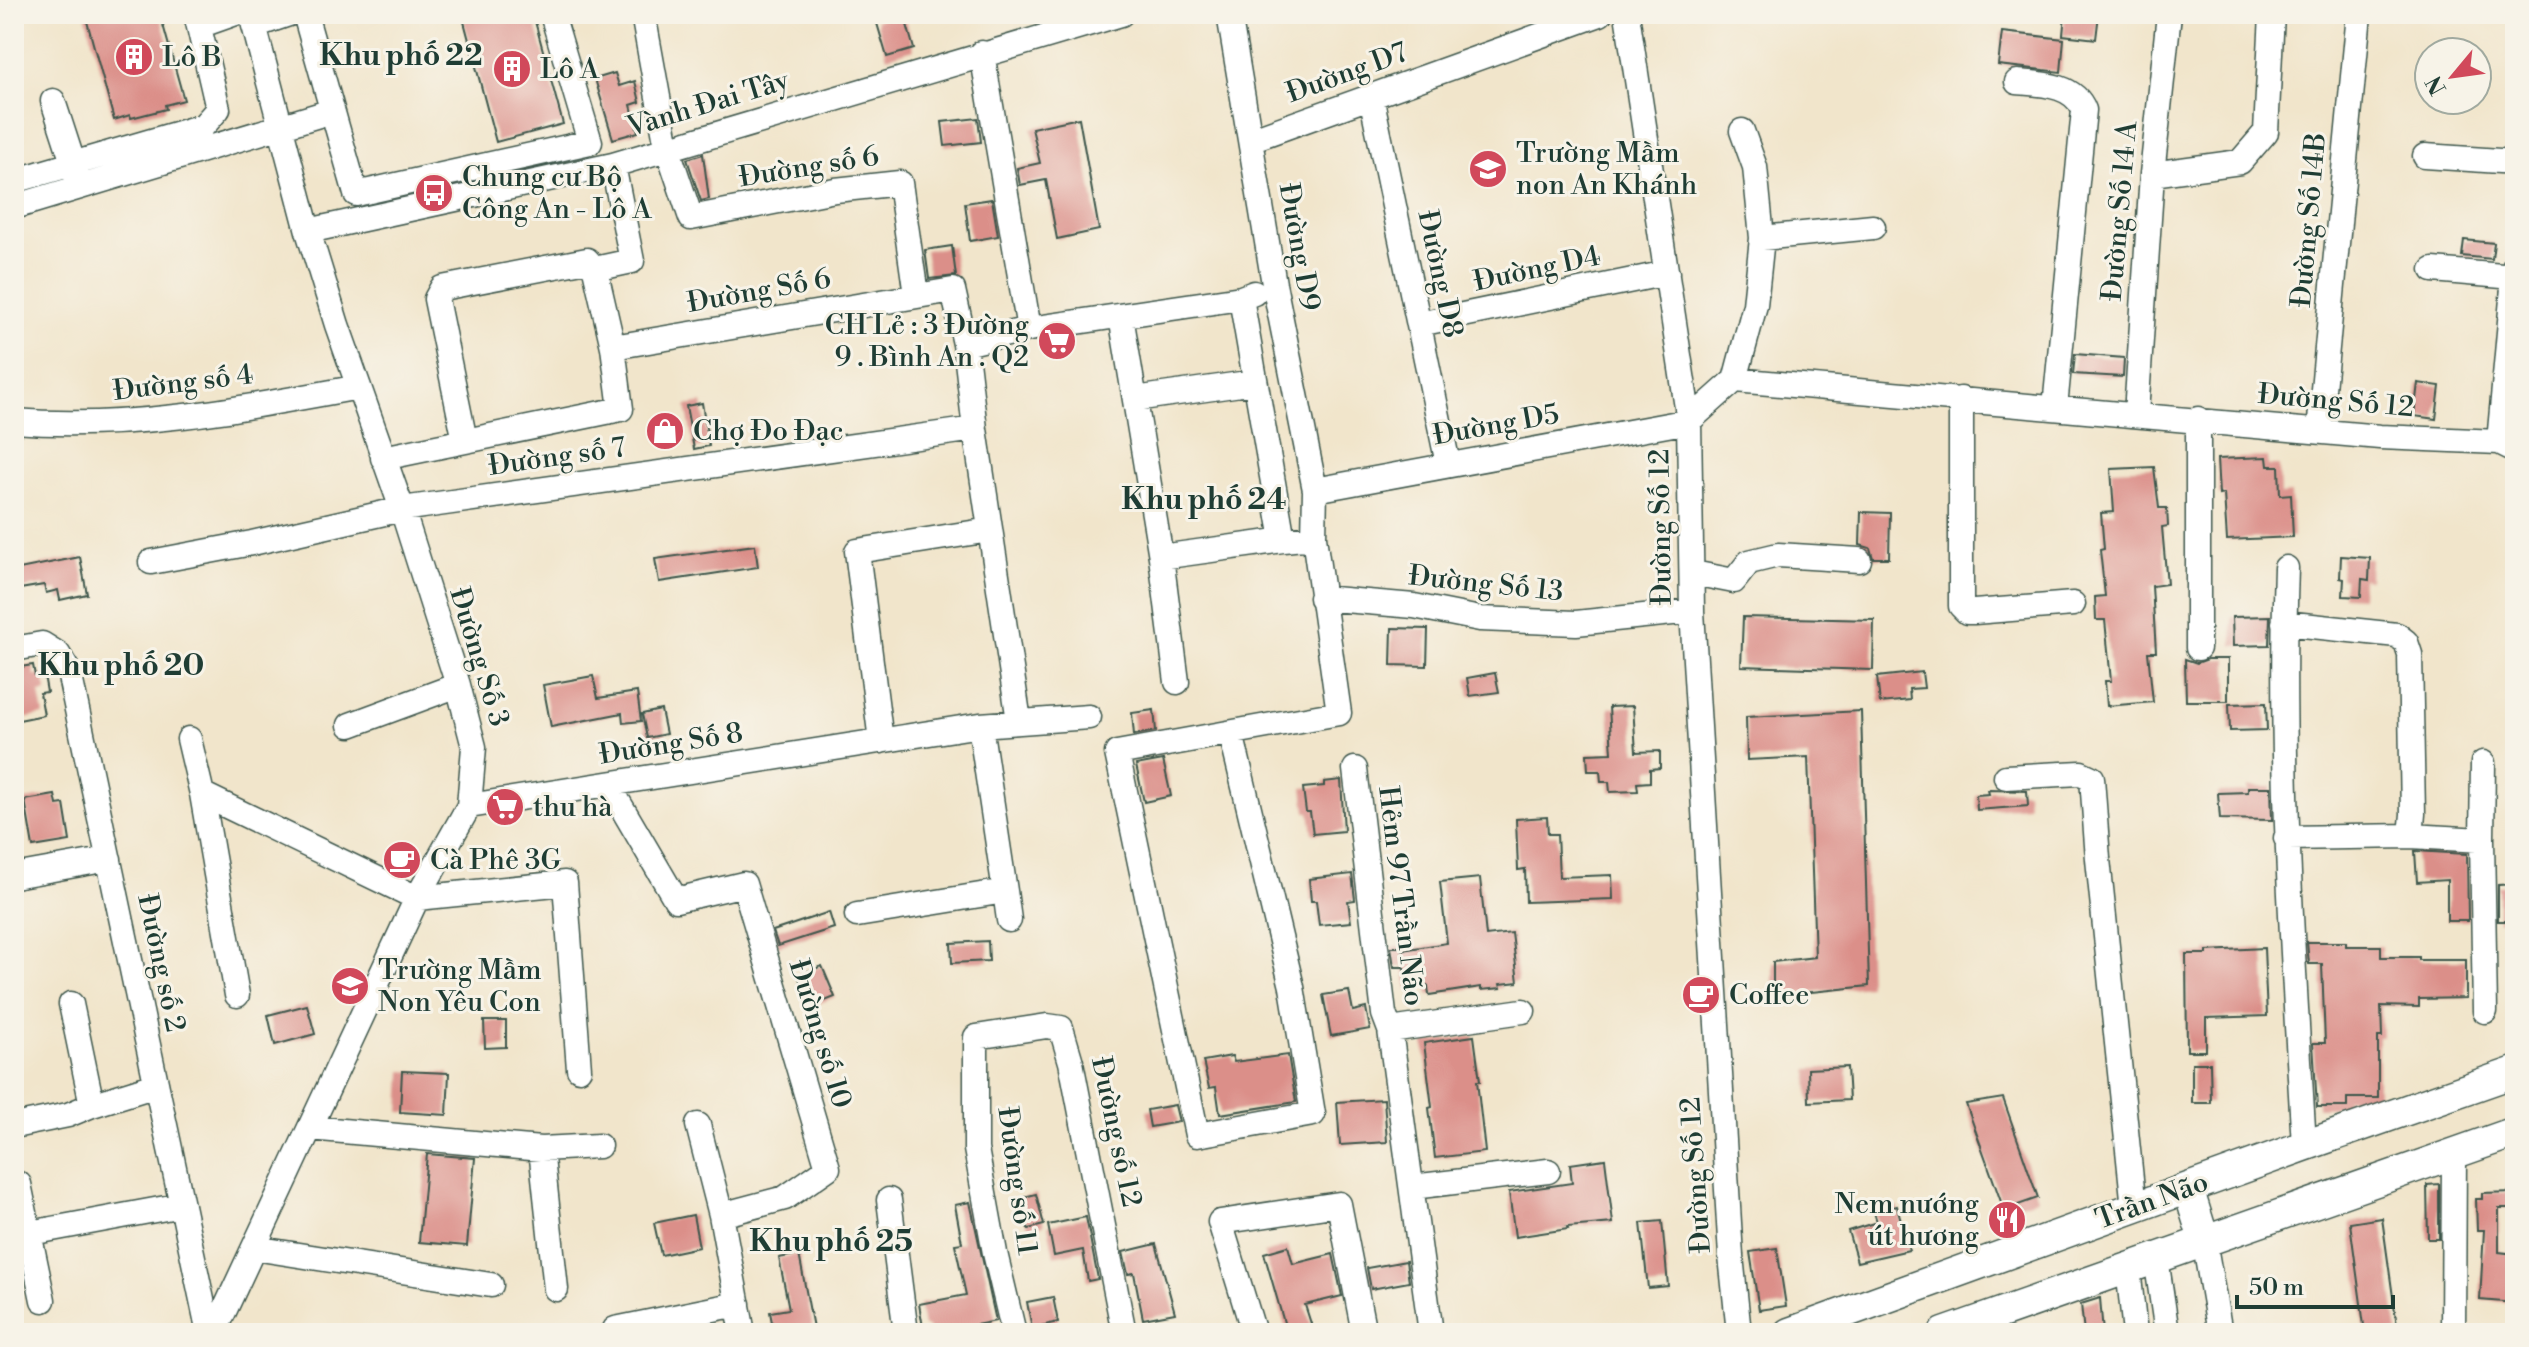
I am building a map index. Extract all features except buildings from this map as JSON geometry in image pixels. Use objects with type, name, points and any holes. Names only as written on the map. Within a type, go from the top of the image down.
[{"type":"main road","name":"Trần Não","points":[[1789,1333],[2515,1072]]},
{"type":"main road","name":"Trần Não","points":[[1944,1333],[2515,1132]]},
{"type":"main road","points":[[2188,1188],[2204,1240]]},
{"type":"street","points":[[14,181],[203,126],[218,109],[197,20],[289,14]]},
{"type":"street","points":[[305,14],[356,194],[590,142],[552,14]]},
{"type":"street","points":[[643,14],[667,147]]},
{"type":"street","name":"Vành Đai Tây","points":[[308,231],[613,165],[1121,14]]},
{"type":"street","name":"Đường D9","points":[[1229,14],[1274,284],[1315,490],[1314,537],[1339,713],[1231,733]]},
{"type":"street","name":"Đường D7","points":[[1250,140],[1600,14]]},
{"type":"street","points":[[1627,14],[1689,421]]},
{"type":"street","name":"Đường Số 14 A","points":[[2136,414],[2152,174],[2169,14]]},
{"type":"street","points":[[2152,174],[2240,162],[2266,132],[2272,14]]},
{"type":"street","name":"Đường Số 14B","points":[[2319,431],[2359,14]]},
{"type":"street","name":"Đường Số 3","points":[[211,1333],[254,1248],[417,898],[469,806],[474,747],[458,685],[402,509],[308,231],[281,128],[246,18]]},
{"type":"street","points":[[982,53],[1029,329]]},
{"type":"street","points":[[2017,82],[2061,89],[2080,100],[2084,110],[2055,407]]},
{"type":"street","name":"Đường D8","points":[[1371,96],[1448,464]]},
{"type":"street","points":[[53,101],[81,188]]},
{"type":"street","points":[[14,207],[332,111]]},
{"type":"street","points":[[1735,380],[1755,305],[1762,238],[1755,167],[1742,131]]},
{"type":"street","name":"Đường số 6","points":[[667,147],[691,218],[835,190],[900,183],[916,295]]},
{"type":"street","points":[[2425,156],[2515,162]]},
{"type":"street","points":[[595,269],[632,261],[613,165]]},
{"type":"street","points":[[1762,238],[1873,227]]},
{"type":"street","points":[[383,458],[621,409],[613,347],[595,269],[587,260],[442,288],[436,299],[465,441]]},
{"type":"street","points":[[2507,446],[2515,266]]},
{"type":"street","points":[[2433,270],[2514,277]]},
{"type":"street","name":"Đường D4","points":[[1419,324],[1667,273]]},
{"type":"street","points":[[1019,721],[965,344],[1029,329],[1241,298],[1274,284]]},
{"type":"street","name":"Đường Số 6","points":[[613,347],[953,290],[965,344]]},
{"type":"street","points":[[1241,298],[1283,540]]},
{"type":"street","points":[[1121,316],[1161,557],[1177,682]]},
{"type":"street","name":"Đường Số 12","points":[[1739,1333],[1731,1256],[1692,611],[1689,421],[1735,380],[2507,446]]},
{"type":"street","points":[[1135,399],[1255,382]]},
{"type":"street","name":"Đường số 4","points":[[14,421],[64,425],[132,421],[243,408],[359,387]]},
{"type":"street","points":[[1961,399],[1961,606],[1967,612],[1974,612],[2073,604]]},
{"type":"street","points":[[2198,419],[2198,648]]},
{"type":"street","name":"Đường D5","points":[[1315,490],[1689,421]]},
{"type":"street","name":"Đường số 7","points":[[151,562],[402,509],[975,429]]},
{"type":"street","points":[[881,741],[857,551],[990,530]]},
{"type":"street","points":[[1161,557],[1314,537]]},
{"type":"street","points":[[1693,573],[1734,581],[1749,562],[1778,555],[1859,560]]},
{"type":"street","points":[[2286,568],[2286,838],[2304,1146]]},
{"type":"street","name":"Đường Số 13","points":[[1321,598],[1414,606],[1480,619],[1576,623],[1692,611]]},
{"type":"street","points":[[2284,623],[2397,635],[2406,642],[2410,654],[2411,836]]},
{"type":"street","name":"Đường số 2","points":[[14,649],[42,644],[58,654],[69,672],[211,1333]]},
{"type":"street","points":[[350,725],[458,685]]},
{"type":"street","name":"Đường Số 8","points":[[469,806],[980,725],[1089,717]]},
{"type":"street","points":[[980,725],[1009,920]]},
{"type":"street","points":[[1231,733],[1292,987],[1313,1114],[1197,1135],[1117,753],[1231,733]]},
{"type":"street","points":[[189,739],[202,794],[237,995]]},
{"type":"street","points":[[2483,763],[2485,1011]]},
{"type":"street","name":"Hẻm 97 Trần Não","points":[[1355,769],[1384,1014],[1390,1030],[1431,1333]]},
{"type":"street","points":[[2006,777],[2081,773],[2092,778],[2134,1208]]},
{"type":"street","name":"Đường số 10","points":[[608,784],[676,900],[744,884],[828,1168],[785,1198],[721,1215]]},
{"type":"street","points":[[202,794],[417,898],[565,883],[579,1069]]},
{"type":"street","points":[[2286,838],[2411,836],[2482,840]]},
{"type":"street","points":[[14,876],[109,859]]},
{"type":"street","points":[[857,915],[1005,891]]},
{"type":"street","points":[[71,1004],[92,1105]]},
{"type":"street","name":"Hẻm 97 Trần Não","points":[[1390,1030],[1523,1011]]},
{"type":"street","name":"Đường số 12","points":[[976,1037],[1047,1026],[1061,1028],[1071,1062],[1124,1333]]},
{"type":"street","name":"Đường số 11","points":[[976,1037],[976,1149],[995,1253],[1014,1333]]},
{"type":"street","points":[[14,1126],[68,1115],[156,1085]]},
{"type":"street","points":[[698,1125],[721,1215],[743,1333]]},
{"type":"street","points":[[310,1128],[541,1149],[599,1146]]},
{"type":"street","points":[[541,1149],[556,1289]]},
{"type":"street","points":[[2453,1333],[2454,1154]]},
{"type":"street","points":[[1412,1187],[1548,1171]]},
{"type":"street","points":[[19,1184],[22,1235],[43,1300]]},
{"type":"street","points":[[889,1200],[906,1333]]},
{"type":"street","points":[[1254,1333],[1220,1222],[1339,1204],[1364,1333]]},
{"type":"street","points":[[22,1235],[182,1205]]},
{"type":"street","points":[[2204,1240],[2220,1333]]},
{"type":"street","points":[[254,1248],[491,1285]]},
{"type":"street","points":[[2135,1333],[2142,1263]]},
{"type":"street","points":[[2142,1263],[2167,1333]]},
{"type":"street","points":[[615,1333],[615,1329],[738,1304]]},
{"type":"place","name":"Lô B","points":[[134,57]]},
{"type":"place","name":"Lô A","points":[[512,69]]},
{"type":"place","name":"Trường Mầm non An Khánh","points":[[1488,169]]},
{"type":"place","name":"Chung cư Bộ Công An - Lô A","points":[[434,193]]},
{"type":"place","name":"CH Lẻ : 3 Đường 9 . Bình An . Q2","points":[[1057,341]]},
{"type":"place","name":"Chợ Đo Đạc","points":[[665,431]]},
{"type":"place","name":"thu hà","points":[[505,807]]},
{"type":"place","name":"Cà Phê 3G","points":[[402,860]]},
{"type":"place","name":"Trường Mầm Non Yêu Con","points":[[350,986]]},
{"type":"place","name":"Coffee","points":[[1701,995]]},
{"type":"place","name":"Nem nướng út hương","points":[[2007,1220]]},
{"type":"district","name":"Khu phố 22","points":[[401,56]]},
{"type":"district","name":"Khu phố 24","points":[[1204,500]]},
{"type":"district","name":"Khu phố 20","points":[[121,666]]},
{"type":"district","name":"Khu phố 25","points":[[831,1242]]}]
